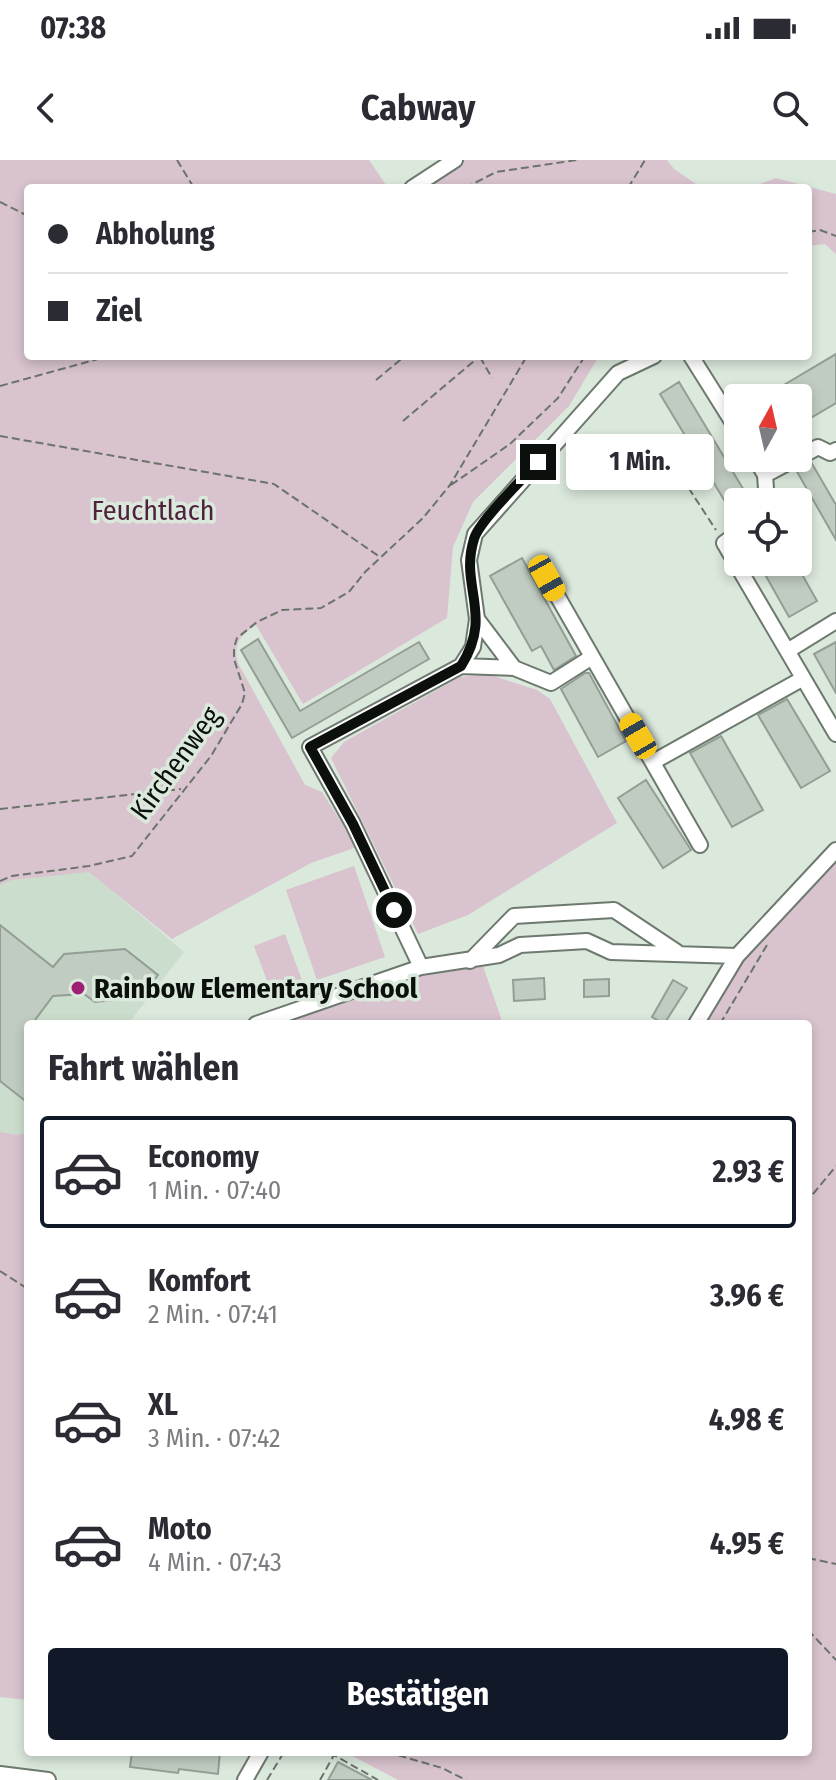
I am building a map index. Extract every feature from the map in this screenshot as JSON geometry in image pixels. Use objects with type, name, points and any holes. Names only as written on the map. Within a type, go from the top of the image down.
[{"type":"street","points":[[418,184],[455,160]]},
{"type":"street","points":[[421,967],[353,824],[310,747],[461,666],[473,647],[477,619],[469,560],[475,534],[618,373],[646,360]]},
{"type":"street","points":[[694,360],[724,409]]},
{"type":"street","points":[[812,450],[818,447],[834,456]]},
{"type":"street","points":[[763,472],[766,488]]},
{"type":"street","points":[[765,475],[771,472]]},
{"type":"street","points":[[744,576],[836,734]]},
{"type":"street","points":[[547,578],[700,845]]},
{"type":"street","points":[[477,619],[514,668]]},
{"type":"street","points":[[789,650],[836,621]]},
{"type":"street","points":[[461,666],[514,668],[551,683],[592,657]]},
{"type":"street","points":[[653,762],[802,679]]},
{"type":"street","points":[[698,1020],[737,956],[836,850]]},
{"type":"street","points":[[469,961],[514,916],[614,910],[677,953]]},
{"type":"street","points":[[268,1020],[421,967],[499,955],[520,945],[587,941],[611,952],[737,956]]},
{"type":"street","points":[[248,1779],[259,1756]]},
{"type":"street","points":[[0,1774],[48,1780]]},
{"type":"path","points":[[177,160],[192,184]]},
{"type":"path","points":[[473,184],[496,172],[577,160]]},
{"type":"path","points":[[630,184],[645,160]]},
{"type":"path","points":[[0,202],[24,214]]},
{"type":"path","points":[[812,231],[820,230],[836,236]]},
{"type":"path","points":[[0,386],[94,360]]},
{"type":"path","points":[[376,380],[400,360]]},
{"type":"path","points":[[403,421],[474,360]]},
{"type":"path","points":[[481,360],[492,378]]},
{"type":"path","points":[[450,485],[525,360]]},
{"type":"path","points":[[450,485],[510,444],[558,398],[582,360]]},
{"type":"path","points":[[0,436],[274,484],[380,557]]},
{"type":"path","points":[[682,478],[724,543]]},
{"type":"path","name":"Kirchenweg","points":[[0,881],[12,876],[89,866],[132,856],[211,756],[242,704],[245,693],[234,659],[237,638],[257,622],[282,610],[321,608],[349,592],[380,557],[423,518],[450,485]]},
{"type":"path","points":[[0,809],[182,789]]},
{"type":"path","points":[[722,1020],[774,937]]},
{"type":"path","points":[[812,1196],[836,1166]]},
{"type":"path","points":[[0,1271],[24,1286]]},
{"type":"path","points":[[812,1559],[836,1564]]},
{"type":"path","points":[[812,1634],[836,1660]]},
{"type":"path","points":[[267,1780],[282,1756]]},
{"type":"path","points":[[320,1780],[333,1756]]},
{"type":"path","points":[[336,1756],[378,1780]]},
{"type":"path","points":[[401,1756],[442,1768],[466,1780]]},
{"type":"shaded area","name":"Rainbow Elementary School","points":[[89,871],[184,952],[131,1020],[24,1020],[24,1133],[18,1135],[0,1132],[0,885],[12,880]]},
{"type":"green space","name":"Feuchtlach","points":[[0,160],[369,160],[385,184],[24,184],[24,360],[597,360],[569,406],[473,502],[453,547],[447,618],[303,704],[256,625],[242,636],[237,645],[238,663],[305,785],[322,792],[357,847],[311,863],[172,939],[89,872],[12,880],[0,885]]},
{"type":"green space","points":[[464,160],[667,160],[674,169],[696,184],[431,184]]},
{"type":"green space","points":[[776,178],[798,184],[760,184]]},
{"type":"green space","points":[[812,188],[836,194],[836,254],[825,244],[812,246]]},
{"type":"green space","points":[[487,674],[537,690],[550,699],[617,823],[468,915],[418,934],[331,758],[344,742],[460,677]]},
{"type":"green space","points":[[836,855],[836,1780],[398,1780],[353,1756],[812,1756],[812,1020],[705,1020],[743,956]]},
{"type":"green space","points":[[354,866],[385,957],[317,980],[286,890]]},
{"type":"green space","points":[[285,934],[303,983],[272,994],[254,946]]},
{"type":"green space","points":[[483,966],[502,1020],[287,1020],[416,976]]},
{"type":"green space","points":[[0,1132],[24,1133],[24,1700],[0,1697]]},
{"type":"building","points":[[836,354],[836,403],[812,417],[812,384],[785,384]]},
{"type":"building","points":[[679,382],[724,457],[724,472],[733,472],[743,488],[724,488],[724,500],[660,394]]},
{"type":"building","points":[[812,464],[836,505],[836,540],[812,498],[812,488],[806,488],[797,472],[812,472]]},
{"type":"building","points":[[522,558],[576,656],[554,670],[541,646],[532,651],[490,576]]},
{"type":"building","points":[[766,576],[803,576],[817,601],[789,617]]},
{"type":"building","points":[[258,639],[300,711],[419,642],[429,659],[292,738],[241,650]]},
{"type":"building","points":[[836,642],[836,693],[814,654]]},
{"type":"building","points":[[589,673],[626,741],[598,757],[561,689]]},
{"type":"building","points":[[787,699],[830,771],[801,788],[758,715]]},
{"type":"building","points":[[721,736],[763,810],[732,827],[690,753]]},
{"type":"building","points":[[646,780],[691,850],[663,868],[618,798]]},
{"type":"building","points":[[0,925],[53,967],[64,954],[125,949],[158,975],[142,997],[95,1002],[84,994],[53,996],[35,1020],[24,1020],[24,1100],[0,1081]]},
{"type":"building","points":[[544,978],[545,999],[514,1001],[513,980]]},
{"type":"building","points":[[609,979],[609,996],[584,997],[584,980]]},
{"type":"building","points":[[673,980],[687,988],[667,1020],[652,1017]]},
{"type":"building","points":[[131,1756],[220,1756],[218,1774],[130,1767]]},
{"type":"building","points":[[338,1762],[372,1780],[328,1780]]},
{"type":"place","name":"Rainbow Elementary School","points":[[78,988]]},
{"type":"route","points":[[394,910],[353,824],[310,747],[461,666],[473,647],[477,619],[469,560],[475,534],[538,462]]}]
